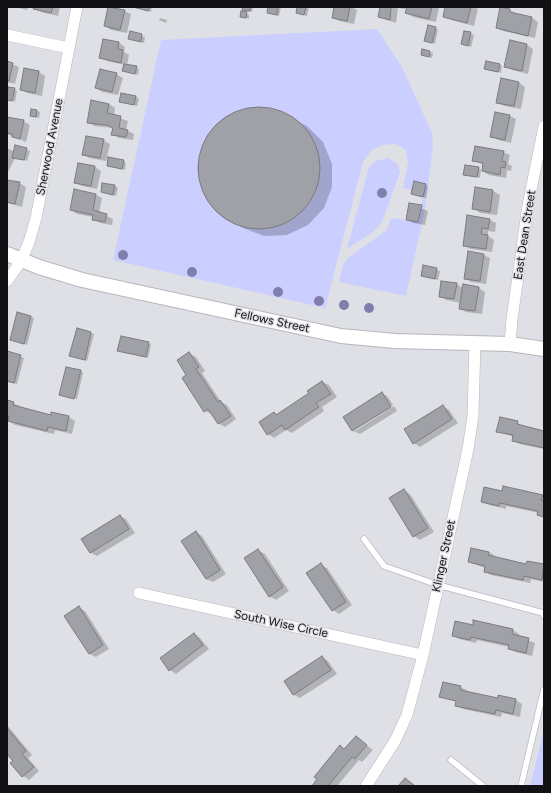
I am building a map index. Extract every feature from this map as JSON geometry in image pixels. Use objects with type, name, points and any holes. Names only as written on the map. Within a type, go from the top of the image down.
[{"type":"street","name":"Sherwood Avenue","points":[[7,282],[20,261],[29,242],[36,218],[77,7]]},
{"type":"street","points":[[7,35],[69,48]]},
{"type":"street","name":"East Dean Street","points":[[510,344],[512,319],[528,205],[544,126]]},
{"type":"street","name":"Fellows Street","points":[[7,254],[20,261],[82,280],[342,336],[395,341],[510,344],[544,349]]},
{"type":"street","name":"Klinger Street","points":[[366,786],[383,761],[407,715],[423,655],[468,449],[473,416],[475,344]]},
{"type":"street","name":"South Wise Circle","points":[[139,592],[423,655]]},
{"type":"lane","points":[[364,539],[384,566],[438,585],[544,614]]},
{"type":"lane","points":[[521,786],[544,689]]},
{"type":"lane","points":[[451,760],[483,786]]},
{"type":"shaded area","points":[[377,29],[402,67],[432,133],[433,146],[425,209],[406,296],[339,282],[343,264],[349,257],[387,230],[392,218],[418,222],[423,197],[412,190],[403,188],[408,162],[406,150],[395,144],[381,145],[370,152],[363,162],[325,308],[113,260],[161,40]]},
{"type":"shaded area","points":[[388,158],[398,164],[400,172],[382,222],[373,232],[347,249],[369,167],[376,161]]},
{"type":"shaded area","points":[[544,731],[544,786],[530,786],[539,750]]},
{"type":"building","points":[[34,7],[53,7],[51,13],[33,9]]},
{"type":"building","points":[[108,7],[125,10],[120,30],[104,26]]},
{"type":"building","points":[[133,7],[149,7],[148,11]]},
{"type":"building","points":[[243,7],[250,7],[250,11],[242,10]]},
{"type":"building","points":[[268,7],[278,7],[277,15],[267,13]]},
{"type":"building","points":[[297,7],[306,7],[304,15],[296,13]]},
{"type":"building","points":[[334,7],[350,7],[347,21],[332,18]]},
{"type":"building","points":[[380,7],[391,7],[390,20],[378,17]]},
{"type":"building","points":[[407,7],[432,7],[429,19],[405,13]]},
{"type":"building","points":[[445,7],[471,7],[467,23],[443,17]]},
{"type":"building","points":[[500,7],[510,9],[510,12],[532,17],[528,36],[496,28]]},
{"type":"building","points":[[241,11],[247,12],[246,18],[240,17]]},
{"type":"building","points":[[428,25],[436,27],[432,43],[424,41]]},
{"type":"building","points":[[130,31],[142,34],[141,42],[128,39]]},
{"type":"building","points":[[464,31],[471,32],[468,46],[461,44]]},
{"type":"building","points":[[103,39],[119,42],[118,49],[123,50],[121,63],[99,58]]},
{"type":"building","points":[[510,40],[527,44],[522,71],[504,67]]},
{"type":"building","points":[[422,49],[430,51],[429,57],[421,55]]},
{"type":"building","points":[[7,61],[13,63],[9,81],[7,81]]},
{"type":"building","points":[[486,61],[500,64],[498,72],[484,69]]},
{"type":"building","points":[[124,64],[137,66],[135,74],[122,71]]},
{"type":"building","points":[[24,68],[39,71],[35,93],[20,90]]},
{"type":"building","points":[[100,69],[117,73],[112,92],[95,88]]},
{"type":"building","points":[[501,78],[519,82],[514,106],[496,103]]},
{"type":"building","points":[[8,87],[15,88],[12,101],[7,100]]},
{"type":"building","points":[[121,93],[136,96],[134,105],[119,102]]},
{"type":"building","points":[[91,100],[109,104],[107,113],[121,116],[119,128],[128,130],[126,137],[111,135],[113,128],[107,125],[87,123]]},
{"type":"building","points":[[259,107],[271,108],[282,112],[293,117],[302,125],[310,134],[315,145],[319,156],[319,180],[315,191],[310,202],[302,211],[293,219],[282,224],[271,228],[259,229],[247,228],[236,224],[225,219],[216,211],[208,202],[203,191],[199,180],[198,168],[199,156],[203,145],[208,134],[216,125],[225,117],[236,112],[247,108]]},
{"type":"building","points":[[31,109],[37,110],[36,117],[30,116]]},
{"type":"building","points":[[495,112],[510,115],[505,140],[490,137]]},
{"type":"building","points":[[7,117],[24,120],[20,139],[12,137],[12,134],[7,133]]},
{"type":"building","points":[[86,136],[104,139],[100,158],[82,155]]},
{"type":"building","points":[[15,145],[27,148],[24,160],[12,158]]},
{"type":"building","points":[[475,146],[504,151],[502,161],[506,162],[505,168],[501,167],[500,175],[482,171],[483,163],[472,161]]},
{"type":"building","points":[[108,157],[124,160],[122,169],[107,166]]},
{"type":"building","points":[[78,163],[95,166],[91,186],[74,183]]},
{"type":"building","points":[[465,165],[479,167],[477,177],[463,175]]},
{"type":"building","points":[[7,180],[20,182],[15,204],[7,202]]},
{"type":"building","points":[[414,181],[426,184],[423,197],[411,194]]},
{"type":"building","points":[[102,183],[115,185],[113,195],[101,192]]},
{"type":"building","points":[[475,187],[493,190],[490,212],[472,209]]},
{"type":"building","points":[[74,189],[96,194],[93,210],[107,214],[105,222],[92,220],[93,215],[70,210]]},
{"type":"building","points":[[409,203],[422,205],[418,222],[406,220]]},
{"type":"building","points":[[467,215],[490,219],[488,229],[482,228],[481,234],[488,235],[486,249],[463,246]]},
{"type":"building","points":[[468,251],[484,254],[480,281],[464,279]]},
{"type":"building","points":[[423,265],[437,268],[435,279],[421,276]]},
{"type":"building","points":[[441,281],[457,283],[454,299],[439,297]]},
{"type":"building","points":[[463,284],[479,287],[475,311],[459,309]]},
{"type":"building","points":[[17,312],[31,316],[24,344],[10,340]]},
{"type":"building","points":[[77,328],[91,332],[85,360],[69,356]]},
{"type":"building","points":[[121,336],[149,342],[146,357],[117,351]]},
{"type":"building","points":[[7,351],[21,355],[14,383],[7,381]]},
{"type":"building","points":[[189,352],[199,367],[196,369],[218,402],[220,400],[231,416],[218,424],[208,409],[204,412],[182,378],[186,375],[177,360]]},
{"type":"building","points":[[66,367],[81,370],[74,399],[59,395]]},
{"type":"building","points":[[322,381],[331,394],[316,403],[319,407],[285,430],[282,425],[267,435],[259,422],[274,412],[276,415],[309,393],[307,391]]},
{"type":"building","points":[[382,392],[391,407],[352,431],[343,417]]},
{"type":"building","points":[[7,400],[14,402],[13,405],[51,415],[51,412],[69,416],[66,431],[48,427],[47,431],[8,421],[9,416],[7,416]]},
{"type":"building","points":[[443,405],[452,419],[413,444],[404,429]]},
{"type":"building","points":[[500,417],[518,421],[517,424],[544,431],[544,448],[512,441],[513,435],[496,432]]},
{"type":"building","points":[[503,486],[543,495],[541,500],[544,501],[544,517],[537,515],[538,511],[500,503],[499,506],[481,502],[484,487],[502,491]]},
{"type":"building","points":[[404,489],[428,528],[413,537],[389,498]]},
{"type":"building","points":[[120,515],[129,529],[90,553],[81,539]]},
{"type":"building","points":[[196,531],[220,570],[206,579],[181,541]]},
{"type":"building","points":[[471,548],[489,552],[488,555],[526,564],[527,561],[544,564],[542,580],[524,576],[523,580],[484,572],[485,566],[468,562]]},
{"type":"building","points":[[258,549],[283,587],[269,597],[244,558]]},
{"type":"building","points":[[321,563],[346,602],[332,611],[306,573]]},
{"type":"building","points":[[79,606],[103,645],[89,654],[64,616]]},
{"type":"building","points":[[473,620],[513,629],[512,634],[529,638],[526,653],[508,649],[509,645],[471,637],[470,640],[452,636],[455,621],[473,625]]},
{"type":"building","points":[[194,633],[203,645],[169,671],[160,658]]},
{"type":"building","points":[[322,656],[331,670],[293,695],[284,681]]},
{"type":"building","points":[[443,682],[461,686],[460,690],[498,698],[498,695],[516,699],[513,714],[496,710],[495,714],[455,706],[456,701],[439,697]]},
{"type":"building","points":[[7,728],[26,751],[22,754],[34,767],[22,777],[10,763],[13,761],[7,754]]},
{"type":"building","points":[[356,736],[367,745],[355,759],[352,757],[328,786],[312,786],[317,779],[314,777],[340,745],[344,749]]},
{"type":"building","points":[[405,778],[415,786],[398,786]]}]
